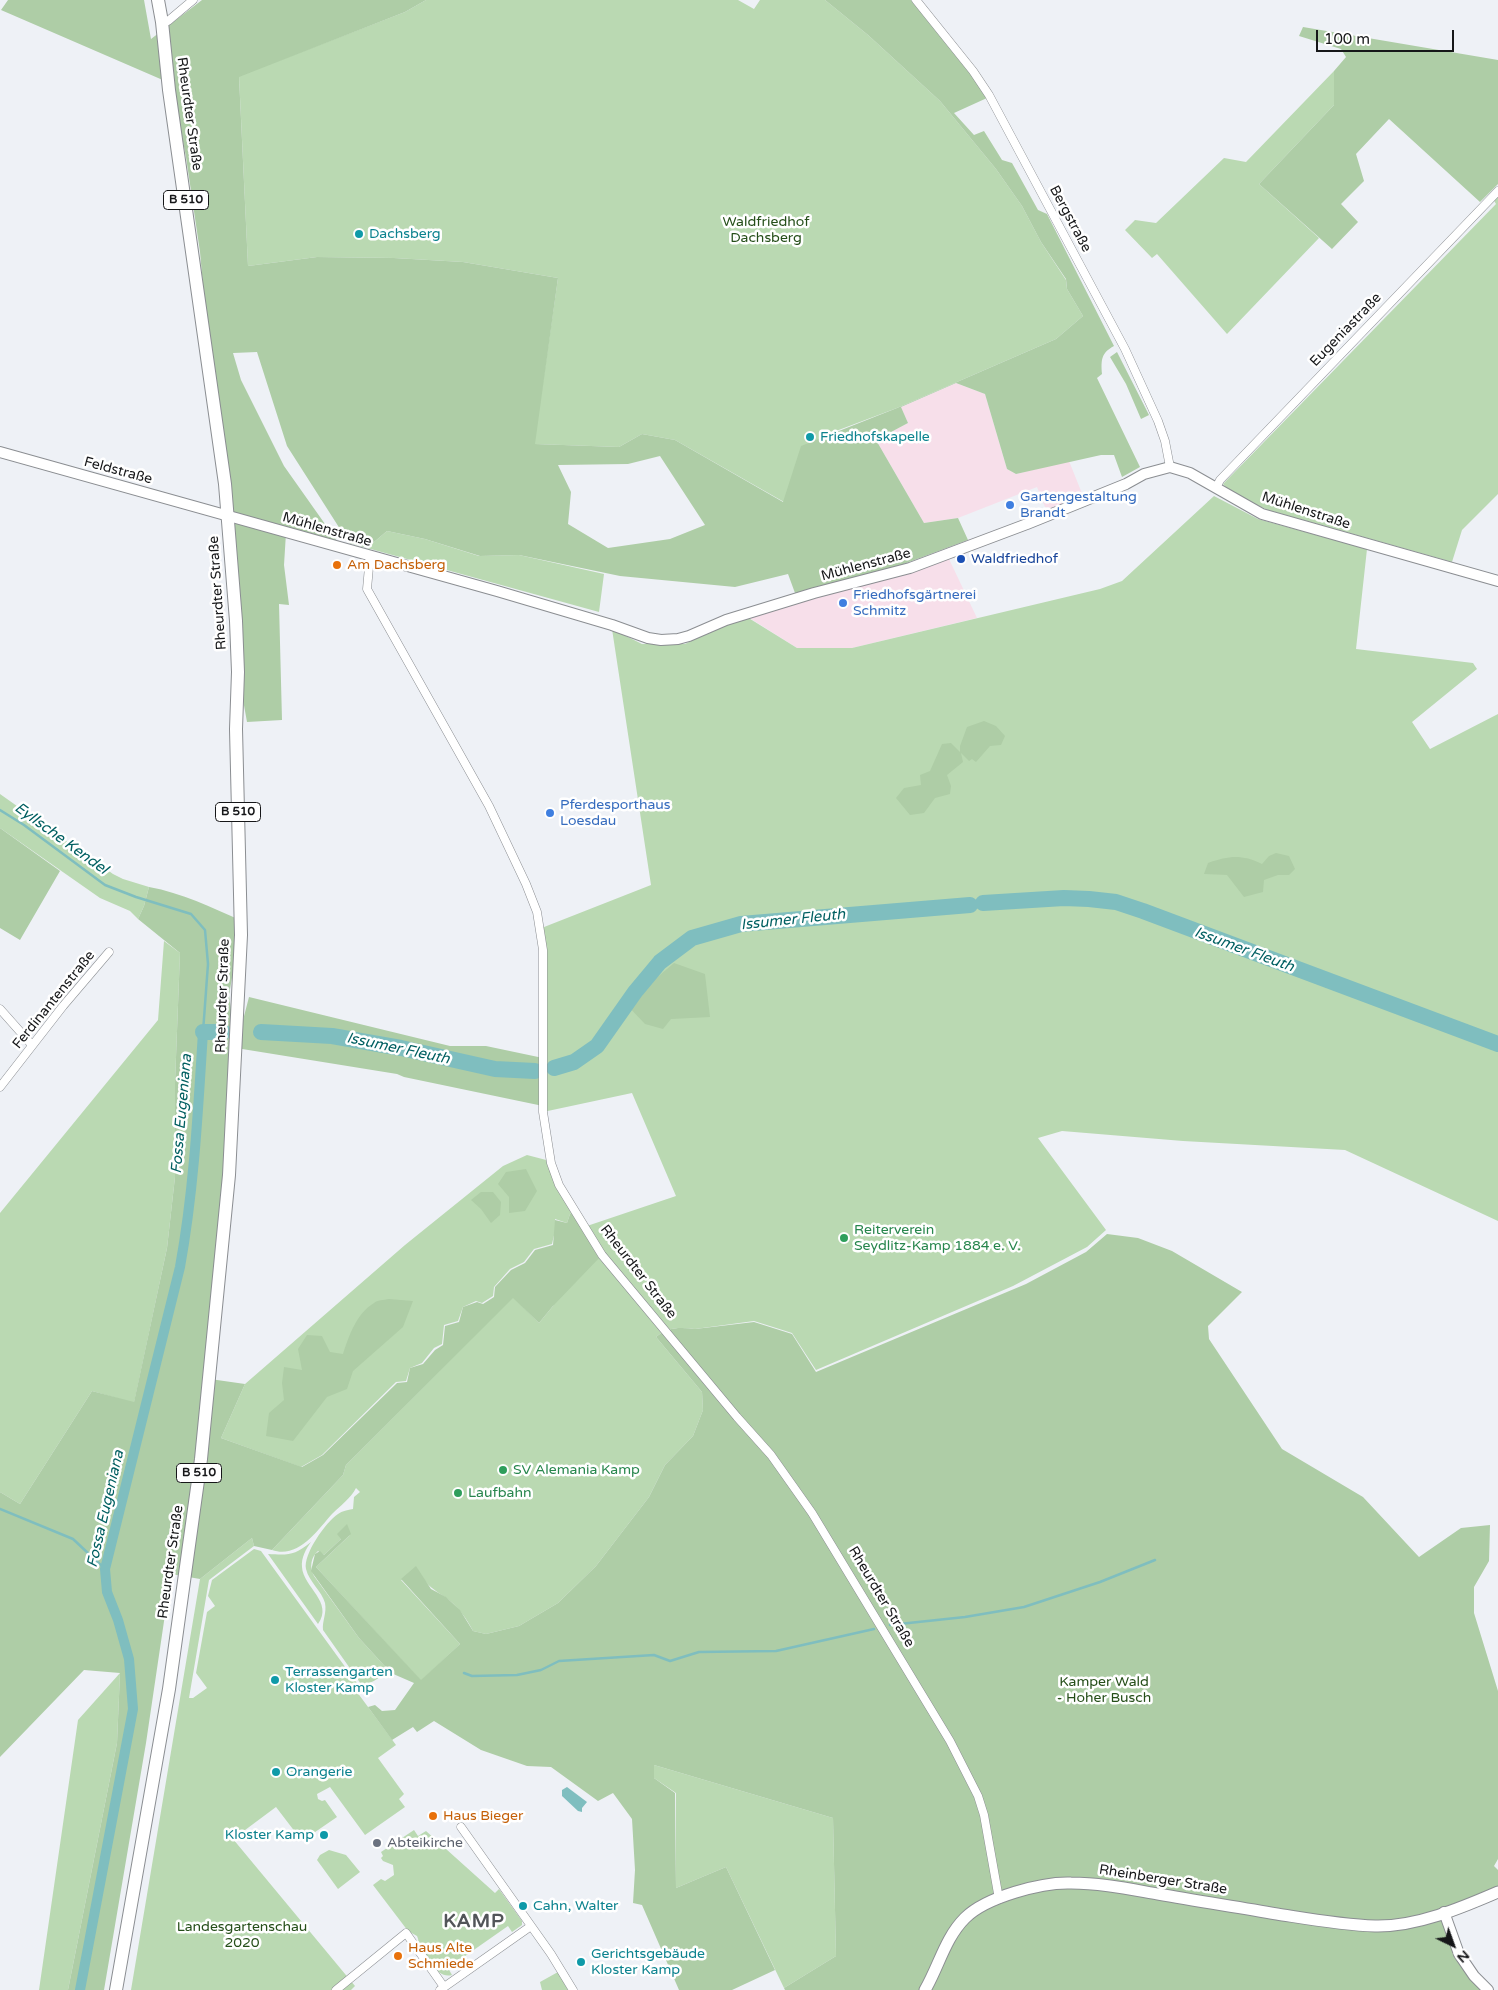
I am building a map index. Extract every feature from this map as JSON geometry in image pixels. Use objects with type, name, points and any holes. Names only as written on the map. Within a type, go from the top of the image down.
[{"type":"main road","name":"Rheurdter Straße","points":[[116,1990],[168,1689],[201,1460],[230,1175],[241,926],[236,729],[238,655],[228,517],[158,0]]},
{"type":"main road","name":"Rheinberger Straße","points":[[925,1990],[954,1931],[966,1917],[981,1906],[1034,1888],[1070,1882],[1107,1886],[1319,1921],[1375,1926],[1398,1925],[1444,1912],[1498,1892]]},
{"type":"street","points":[[162,22],[168,21],[193,0]]},
{"type":"street","name":"Bergstraße","points":[[916,0],[974,71],[993,104],[1125,349],[1158,421],[1165,441],[1170,467]]},
{"type":"street","name":"Eugeniastraße","points":[[1216,488],[1220,480],[1498,191]]},
{"type":"street","name":"Feldstraße","points":[[0,452],[228,517]]},
{"type":"street","name":"Mühlenstraße","points":[[228,517],[586,617],[648,638],[661,640],[678,639],[721,621],[807,595],[910,568],[1035,521],[1126,484],[1144,474],[1170,467],[1190,473],[1262,514],[1498,581]]},
{"type":"street","name":"Rheurdter Straße","points":[[370,556],[367,588],[489,806],[526,884],[537,912],[543,950],[543,1112],[551,1163],[559,1185],[602,1255],[771,1456],[812,1513],[950,1742],[978,1796],[984,1816],[998,1899]]},
{"type":"street","name":"Ferdinantenstraße","points":[[0,1087],[109,952]]},
{"type":"street","points":[[0,1008],[32,1045]]},
{"type":"street","points":[[461,1827],[564,1973],[573,1990]]},
{"type":"street","points":[[1444,1912],[1459,1954],[1474,1976],[1488,1990]]},
{"type":"street","points":[[336,1990],[406,1933],[442,1988],[531,1926]]},
{"type":"shaded area","points":[[956,383],[985,394],[1007,469],[1016,474],[1069,461],[1083,496],[1051,508],[1045,507],[1037,487],[958,518],[924,523],[876,440],[908,423],[901,407]]},
{"type":"shaded area","points":[[949,559],[977,618],[852,648],[797,648],[748,617],[821,595],[912,573]]},
{"type":"green space","points":[[8,0],[144,0],[151,39],[202,0],[426,0],[405,12],[239,77],[248,266],[317,257],[394,258],[463,262],[558,278],[535,444],[619,447],[642,434],[675,440],[783,502],[801,446],[897,408],[1056,339],[1083,316],[1067,289],[1066,279],[1041,242],[1022,206],[996,169],[940,101],[868,35],[825,0],[911,0],[971,73],[987,98],[954,113],[974,135],[984,131],[1002,160],[1012,163],[1038,210],[1047,214],[1114,346],[1104,354],[1102,374],[1097,378],[1140,467],[1122,477],[1114,455],[1101,455],[1016,474],[1007,469],[985,394],[956,383],[901,407],[908,423],[876,440],[924,523],[958,518],[968,540],[901,565],[795,593],[788,574],[735,587],[620,576],[519,555],[480,556],[425,539],[387,531],[367,548],[349,543],[287,446],[257,352],[233,353],[241,380],[284,466],[337,541],[286,533],[284,565],[289,605],[279,604],[282,720],[247,722],[238,672],[200,252],[186,157],[172,84],[1,10]],"holes":[[[660,456],[705,525],[670,539],[608,548],[568,524],[571,492],[558,465],[628,464]]]},
{"type":"green space","name":"Waldfriedhof Dachsberg","points":[[426,0],[738,0],[754,9],[760,0],[825,0],[868,35],[940,101],[996,169],[1022,206],[1041,242],[1066,280],[1067,289],[1083,316],[1056,339],[897,408],[836,431],[784,502],[675,440],[642,434],[619,447],[534,444],[558,278],[463,262],[394,258],[317,257],[248,266],[239,76],[405,12]]},
{"type":"green space","points":[[1303,27],[1498,60],[1498,184],[1480,202],[1389,119],[1356,154],[1364,181],[1341,204],[1358,222],[1332,249],[1259,184],[1334,105],[1334,71],[1346,57],[1341,49],[1299,36]]},
{"type":"green space","points":[[1334,71],[1334,105],[1259,184],[1319,238],[1227,334],[1157,254],[1152,258],[1125,230],[1135,220],[1156,223],[1224,158],[1246,162]]},
{"type":"green space","points":[[1498,191],[1498,494],[1462,530],[1452,562],[1268,510],[1231,493],[1223,484],[1496,204],[1492,197]]},
{"type":"green space","points":[[1117,352],[1149,415],[1141,419],[1126,384],[1110,357]]},
{"type":"green space","points":[[1214,496],[1258,519],[1367,549],[1356,649],[1473,663],[1477,669],[1412,722],[1430,749],[1498,714],[1498,1221],[1345,1150],[1183,1141],[1062,1131],[1038,1138],[1106,1230],[1087,1247],[1013,1286],[816,1370],[792,1333],[754,1321],[695,1329],[674,1328],[656,1337],[702,1392],[703,1410],[693,1436],[665,1465],[649,1497],[596,1566],[558,1603],[519,1626],[486,1634],[473,1631],[458,1608],[431,1588],[420,1575],[401,1580],[460,1644],[421,1681],[316,1567],[350,1535],[341,1539],[324,1555],[318,1551],[312,1562],[314,1576],[359,1638],[391,1673],[369,1683],[361,1684],[323,1630],[325,1603],[306,1569],[308,1555],[316,1539],[333,1518],[343,1511],[353,1509],[354,1497],[360,1492],[356,1488],[348,1499],[306,1542],[290,1551],[272,1550],[343,1475],[346,1465],[513,1297],[539,1323],[553,1306],[584,1227],[676,1196],[632,1093],[543,1112],[539,929],[651,885],[612,629],[642,644],[685,644],[729,622],[747,617],[797,648],[852,648],[1100,589],[1122,581]]},
{"type":"green space","points":[[387,531],[425,539],[479,556],[519,555],[604,574],[599,612],[367,548]]},
{"type":"green space","points":[[984,721],[996,726],[1005,736],[1001,745],[990,746],[976,762],[972,759],[969,761],[961,753],[963,762],[947,775],[951,786],[950,794],[935,798],[924,813],[910,815],[896,798],[904,788],[921,785],[920,775],[930,771],[942,744],[951,743],[960,752],[960,746],[967,727]]},
{"type":"green space","points":[[0,794],[113,874],[149,887],[138,919],[130,911],[100,898],[0,828]]},
{"type":"green space","points":[[0,828],[60,871],[20,940],[0,928]]},
{"type":"green space","points":[[1276,853],[1289,856],[1295,869],[1289,875],[1278,875],[1264,880],[1263,892],[1244,897],[1227,875],[1204,874],[1208,863],[1241,857],[1262,864],[1269,856]]},
{"type":"green space","points":[[149,887],[185,897],[242,921],[229,995],[236,1047],[249,997],[450,1046],[486,1046],[543,1058],[543,1106],[397,1074],[236,1048],[210,1379],[245,1384],[221,1438],[302,1467],[323,1455],[397,1383],[407,1382],[410,1368],[423,1364],[435,1350],[443,1345],[445,1326],[459,1322],[463,1307],[477,1302],[483,1304],[494,1297],[495,1287],[511,1270],[525,1263],[535,1250],[553,1245],[555,1220],[567,1223],[570,1214],[574,1211],[602,1255],[539,1323],[513,1298],[346,1465],[343,1475],[272,1550],[254,1546],[252,1538],[200,1579],[171,1574],[146,1743],[104,1990],[68,1990],[117,1743],[120,1673],[84,1670],[0,1757],[0,1492],[20,1504],[92,1391],[134,1402],[167,1248],[175,1177],[175,1083],[180,953],[138,919]]},
{"type":"green space","points":[[164,941],[180,953],[175,1083],[175,1177],[167,1248],[134,1403],[92,1391],[20,1504],[0,1492],[0,1213],[158,1020]]},
{"type":"green space","points":[[674,963],[705,974],[710,1017],[671,1019],[663,1029],[645,1024],[626,1004]]},
{"type":"green space","points":[[527,1155],[550,1161],[574,1211],[570,1214],[567,1223],[555,1219],[552,1244],[534,1249],[524,1262],[510,1269],[494,1287],[493,1296],[482,1303],[476,1301],[463,1307],[458,1321],[444,1325],[442,1344],[434,1348],[422,1363],[410,1368],[406,1381],[396,1382],[322,1455],[301,1467],[221,1438],[245,1384],[405,1245],[503,1166]]},
{"type":"green space","points":[[526,1169],[537,1191],[525,1211],[509,1213],[509,1197],[498,1184],[506,1172]]},
{"type":"green space","points":[[481,1192],[493,1192],[501,1202],[500,1215],[491,1223],[481,1209],[471,1200]]},
{"type":"green space","name":"Kamper Wald - Hoher Busch","points":[[1107,1234],[1138,1238],[1172,1251],[1242,1292],[1208,1326],[1209,1339],[1282,1449],[1363,1497],[1419,1557],[1461,1528],[1490,1525],[1489,1561],[1474,1587],[1474,1613],[1498,1691],[1498,1859],[1494,1866],[1498,1870],[1498,1890],[1443,1913],[1459,1955],[1484,1990],[785,1990],[784,1988],[836,1956],[833,1818],[654,1765],[654,1778],[675,1793],[676,1888],[726,1867],[775,1970],[732,1990],[679,1990],[642,1905],[633,1903],[635,1870],[632,1819],[613,1793],[598,1801],[551,1767],[527,1766],[481,1750],[434,1721],[417,1732],[413,1727],[392,1740],[368,1707],[375,1705],[382,1711],[395,1710],[414,1683],[391,1673],[359,1638],[311,1571],[315,1554],[320,1551],[324,1555],[341,1539],[337,1534],[347,1524],[351,1534],[316,1567],[421,1680],[460,1644],[401,1579],[416,1566],[431,1589],[446,1597],[460,1610],[473,1631],[486,1634],[519,1626],[558,1603],[596,1566],[649,1497],[665,1465],[693,1436],[703,1410],[702,1392],[656,1337],[660,1334],[674,1328],[695,1329],[754,1322],[792,1334],[816,1372],[1026,1284],[1086,1252]]},
{"type":"green space","points":[[389,1299],[413,1301],[403,1327],[353,1371],[347,1389],[327,1397],[293,1441],[266,1436],[269,1413],[284,1400],[282,1383],[284,1367],[302,1370],[298,1349],[307,1335],[322,1336],[330,1352],[343,1354],[354,1326],[362,1313],[375,1302]]},
{"type":"green space","name":"Landesgartenschau 2020","points":[[252,1538],[254,1546],[209,1580],[189,1698],[193,1698],[207,1688],[196,1673],[207,1612],[215,1606],[208,1596],[212,1580],[254,1549],[261,1551],[359,1686],[357,1692],[396,1745],[378,1758],[404,1794],[399,1799],[405,1807],[365,1835],[330,1787],[317,1794],[318,1799],[325,1800],[337,1817],[302,1841],[276,1807],[233,1839],[355,1986],[351,1990],[131,1990],[200,1579]]},
{"type":"green space","points":[[311,1542],[304,1554],[302,1567],[307,1581],[320,1602],[322,1609],[322,1616],[318,1624],[268,1554],[291,1554]]},
{"type":"green space","points":[[120,1673],[117,1743],[68,1990],[39,1990],[78,1720]]},
{"type":"green space","points":[[654,1765],[833,1818],[836,1956],[784,1988],[726,1867],[676,1888],[676,1793],[654,1778]]},
{"type":"green space","points":[[414,1830],[418,1836],[426,1831],[495,1893],[499,1889],[522,1921],[522,1925],[512,1932],[508,1926],[448,1968],[452,1975],[442,1974],[433,1967],[420,1947],[417,1936],[408,1931],[373,1885],[381,1879],[385,1881],[394,1875],[393,1865],[383,1861],[381,1852]]},
{"type":"green space","points":[[329,1850],[346,1855],[360,1872],[338,1889],[317,1860],[320,1855]]},
{"type":"green space","points":[[558,1972],[568,1990],[542,1990],[540,1982]]},
{"type":"water","points":[[567,1787],[587,1802],[582,1808],[582,1812],[578,1811],[562,1796],[562,1790]]},
{"type":"waterway","name":"Eyllsche Kendel","points":[[0,810],[24,825],[105,885],[191,914],[205,930],[208,964],[203,1032]]},
{"type":"waterway","name":"Issumer Fleuth","points":[[983,903],[1064,898],[1116,902],[1498,1044]]},
{"type":"waterway","name":"Issumer Fleuth","points":[[554,1068],[574,1062],[597,1046],[635,992],[660,962],[692,938],[741,924],[970,905]]},
{"type":"waterway","name":"Fossa Eugeniana","points":[[80,1990],[133,1709],[129,1659],[118,1620],[107,1592],[105,1569],[180,1267],[192,1180],[203,1032]]},
{"type":"waterway","name":"Issumer Fleuth","points":[[203,1032],[223,1032]]},
{"type":"waterway","name":"Issumer Fleuth","points":[[261,1032],[332,1036],[401,1048],[495,1069],[535,1071]]},
{"type":"waterway","points":[[0,1509],[73,1539],[105,1569]]},
{"type":"waterway","points":[[890,1625],[965,1617],[1024,1607],[1100,1582],[1155,1560]]},
{"type":"waterway","points":[[464,1673],[472,1676],[517,1675],[541,1670],[559,1661],[654,1655],[670,1661],[699,1652],[776,1651],[874,1629]]},
{"type":"place","name":"Dachsberg","points":[[359,234]]},
{"type":"place","name":"Friedhofskapelle","points":[[810,437]]},
{"type":"place","name":"Gartengestaltung Brandt","points":[[1010,505]]},
{"type":"place","name":"Waldfriedhof","points":[[961,559]]},
{"type":"place","name":"Am Dachsberg","points":[[337,565]]},
{"type":"place","name":"Friedhofsgärtnerei Schmitz","points":[[843,603]]},
{"type":"place","name":"Pferdesporthaus Loesdau","points":[[550,813]]},
{"type":"place","name":"Reiterverein Seydlitz-Kamp 1884 e. V.","points":[[844,1238]]},
{"type":"place","name":"SV Alemania Kamp","points":[[503,1470]]},
{"type":"place","name":"Laufbahn","points":[[458,1493]]},
{"type":"place","name":"Terrassengarten Kloster Kamp","points":[[275,1680]]},
{"type":"place","name":"Orangerie","points":[[276,1772]]},
{"type":"place","name":"Haus Bieger","points":[[433,1816]]},
{"type":"place","name":"Kloster Kamp","points":[[324,1835]]},
{"type":"place","name":"Abteikirche","points":[[377,1843]]},
{"type":"place","name":"Cahn, Walter","points":[[523,1906]]},
{"type":"place","name":"Haus Alte Schmiede","points":[[398,1956]]},
{"type":"place","name":"Gerichtsgebäude Kloster Kamp","points":[[581,1962]]},
{"type":"district","name":"KAMP","points":[[474,1922]]}]
